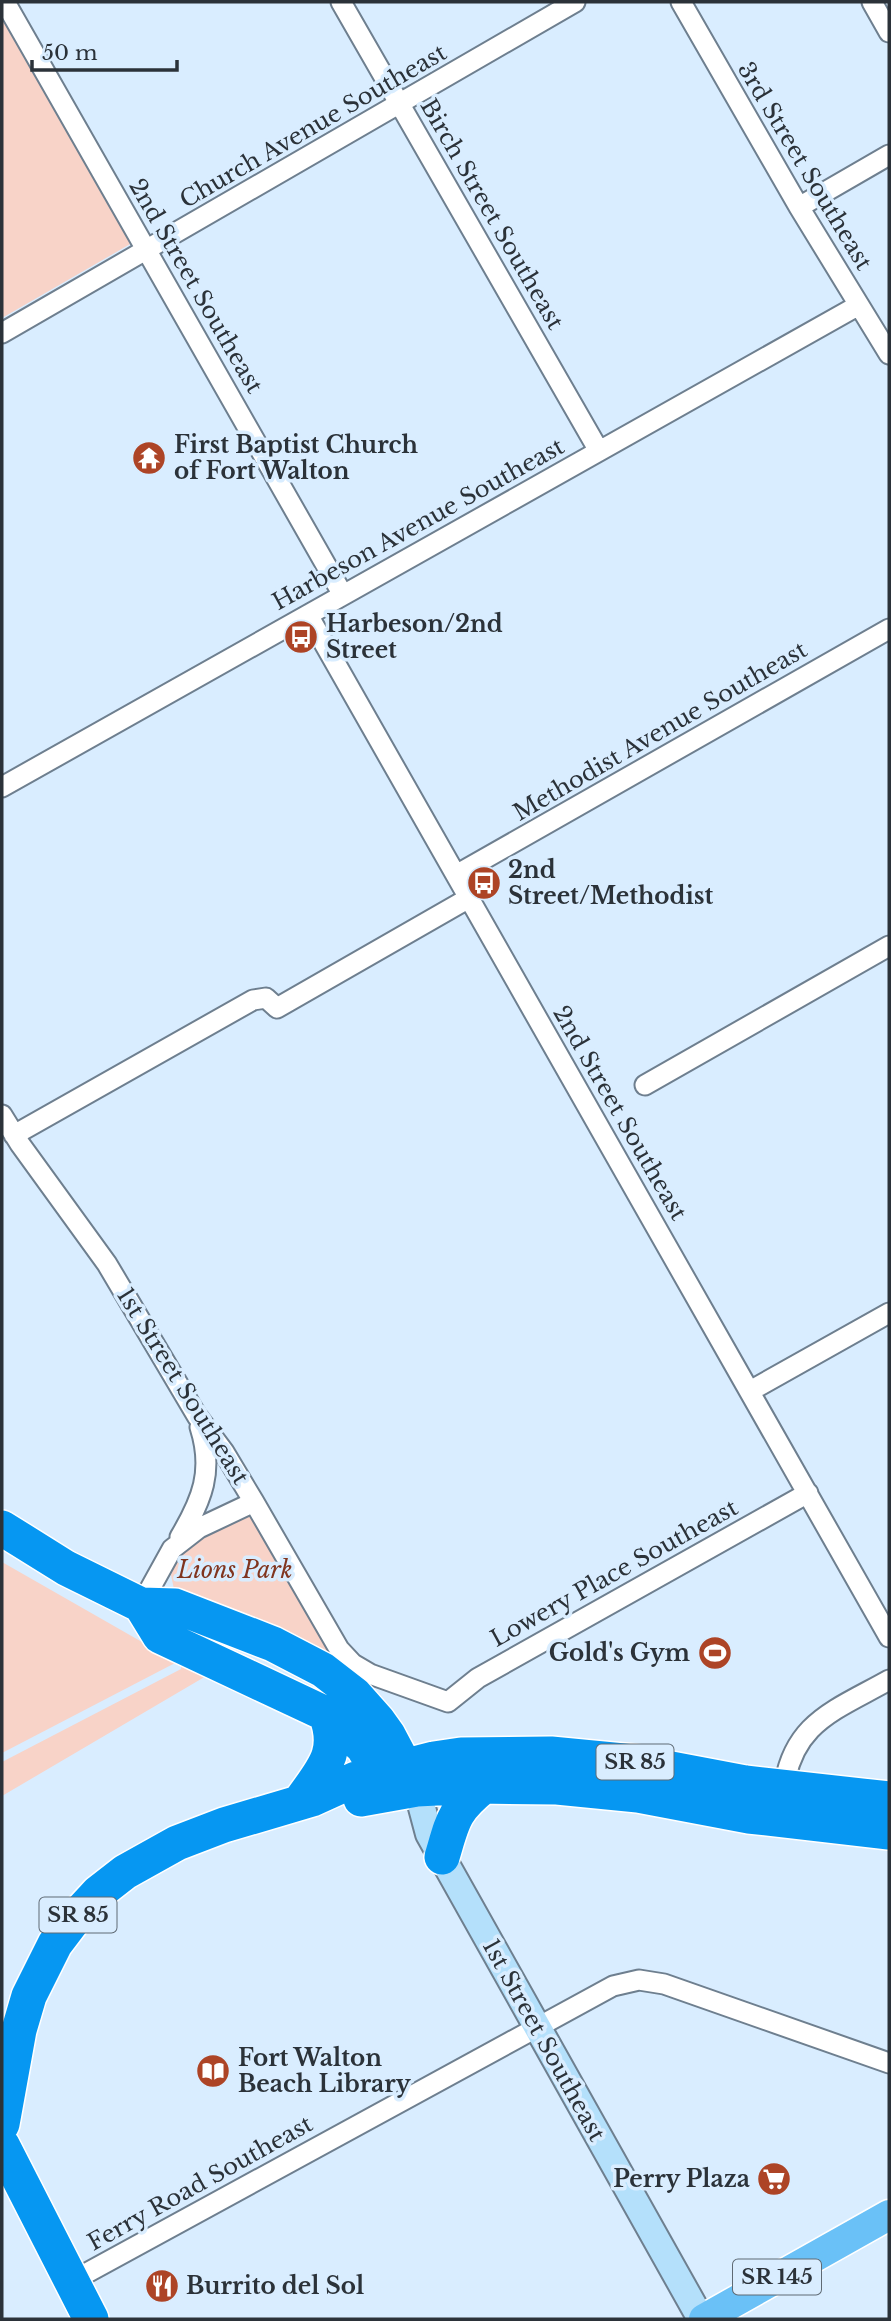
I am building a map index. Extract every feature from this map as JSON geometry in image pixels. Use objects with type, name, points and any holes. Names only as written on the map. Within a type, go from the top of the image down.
[{"type":"highway","points":[[2,1528],[66,1568],[141,1605],[175,1606],[264,1640],[323,1670],[354,1694],[377,1721],[398,1781]]},
{"type":"highway","points":[[141,1605],[160,1636],[326,1714],[398,1781]]},
{"type":"highway","points":[[306,1800],[328,1760],[332,1746],[333,1732],[326,1714]]},
{"type":"highway","name":"SR 85","points":[[2,2124],[19,2030],[29,1996],[55,1944],[82,1910],[108,1886],[149,1857],[224,1825],[306,1800],[359,1800],[461,1755],[551,1755],[634,1762],[889,1832]]},
{"type":"highway","name":"SR 85","points":[[398,1781],[557,1787],[783,1804],[889,1799]]},
{"type":"highway","points":[[436,1845],[467,1799],[484,1786]]},
{"type":"highway","points":[[2,2145],[91,2319]]},
{"type":"main road","name":"SR 145","points":[[702,2319],[889,2215]]},
{"type":"street","name":"2nd Street Southeast","points":[[5,2],[343,595]]},
{"type":"street","name":"Birch Street Southeast","points":[[341,2],[599,451]]},
{"type":"street","name":"Church Avenue Southeast","points":[[2,333],[575,2]]},
{"type":"street","name":"3rd Street Southeast","points":[[681,2],[799,207],[889,354]]},
{"type":"street","points":[[872,2],[889,32]]},
{"type":"street","points":[[799,207],[889,155]]},
{"type":"street","name":"Harbeson Avenue Southeast","points":[[2,787],[859,305]]},
{"type":"street","name":"2nd Street Southeast","points":[[308,614],[889,1637]]},
{"type":"street","name":"Methodist Avenue Southeast","points":[[456,875],[889,629]]},
{"type":"street","points":[[15,1135],[253,1000],[266,999],[277,1008],[469,898]]},
{"type":"street","points":[[645,1085],[889,946]]},
{"type":"street","name":"1st Street Southeast","points":[[2,1115],[107,1264],[197,1416],[224,1452],[339,1648],[353,1664]]},
{"type":"street","points":[[750,1391],[889,1313]]},
{"type":"street","points":[[141,1605],[191,1519],[205,1484],[208,1459],[197,1416]]},
{"type":"street","name":"Lowery Place Southeast","points":[[353,1664],[370,1674],[448,1702],[478,1678],[808,1493]]},
{"type":"street","points":[[172,1549],[199,1528],[254,1502]]},
{"type":"street","points":[[783,1804],[793,1751],[803,1734],[820,1719],[889,1680]]},
{"type":"street","name":"1st Street Southeast","points":[[398,1781],[702,2319]]},
{"type":"street","name":"Ferry Road Southeast","points":[[72,2281],[613,1986],[639,1980],[664,1984],[889,2063]]},
{"type":"green space","points":[[2,17],[132,243],[2,318]]},
{"type":"green space","name":"Lions Park","points":[[251,1515],[346,1666],[175,1594],[171,1575],[185,1552],[204,1537]]},
{"type":"green space","points":[[2,1562],[177,1662],[2,1753]]},
{"type":"green space","points":[[182,1659],[213,1672],[2,1796],[2,1762],[181,1669]]},
{"type":"place","name":"First Baptist Church of Fort Walton","points":[[149,458]]},
{"type":"place","name":"Harbeson/2nd Street","points":[[301,637]]},
{"type":"place","name":"2nd Street/Methodist","points":[[484,883]]},
{"type":"place","name":"Gold's Gym","points":[[715,1653]]},
{"type":"place","name":"Fort Walton Beach Library","points":[[213,2071]]},
{"type":"place","name":"Perry Plaza","points":[[774,2179]]},
{"type":"place","name":"Burrito del Sol","points":[[162,2286]]}]
